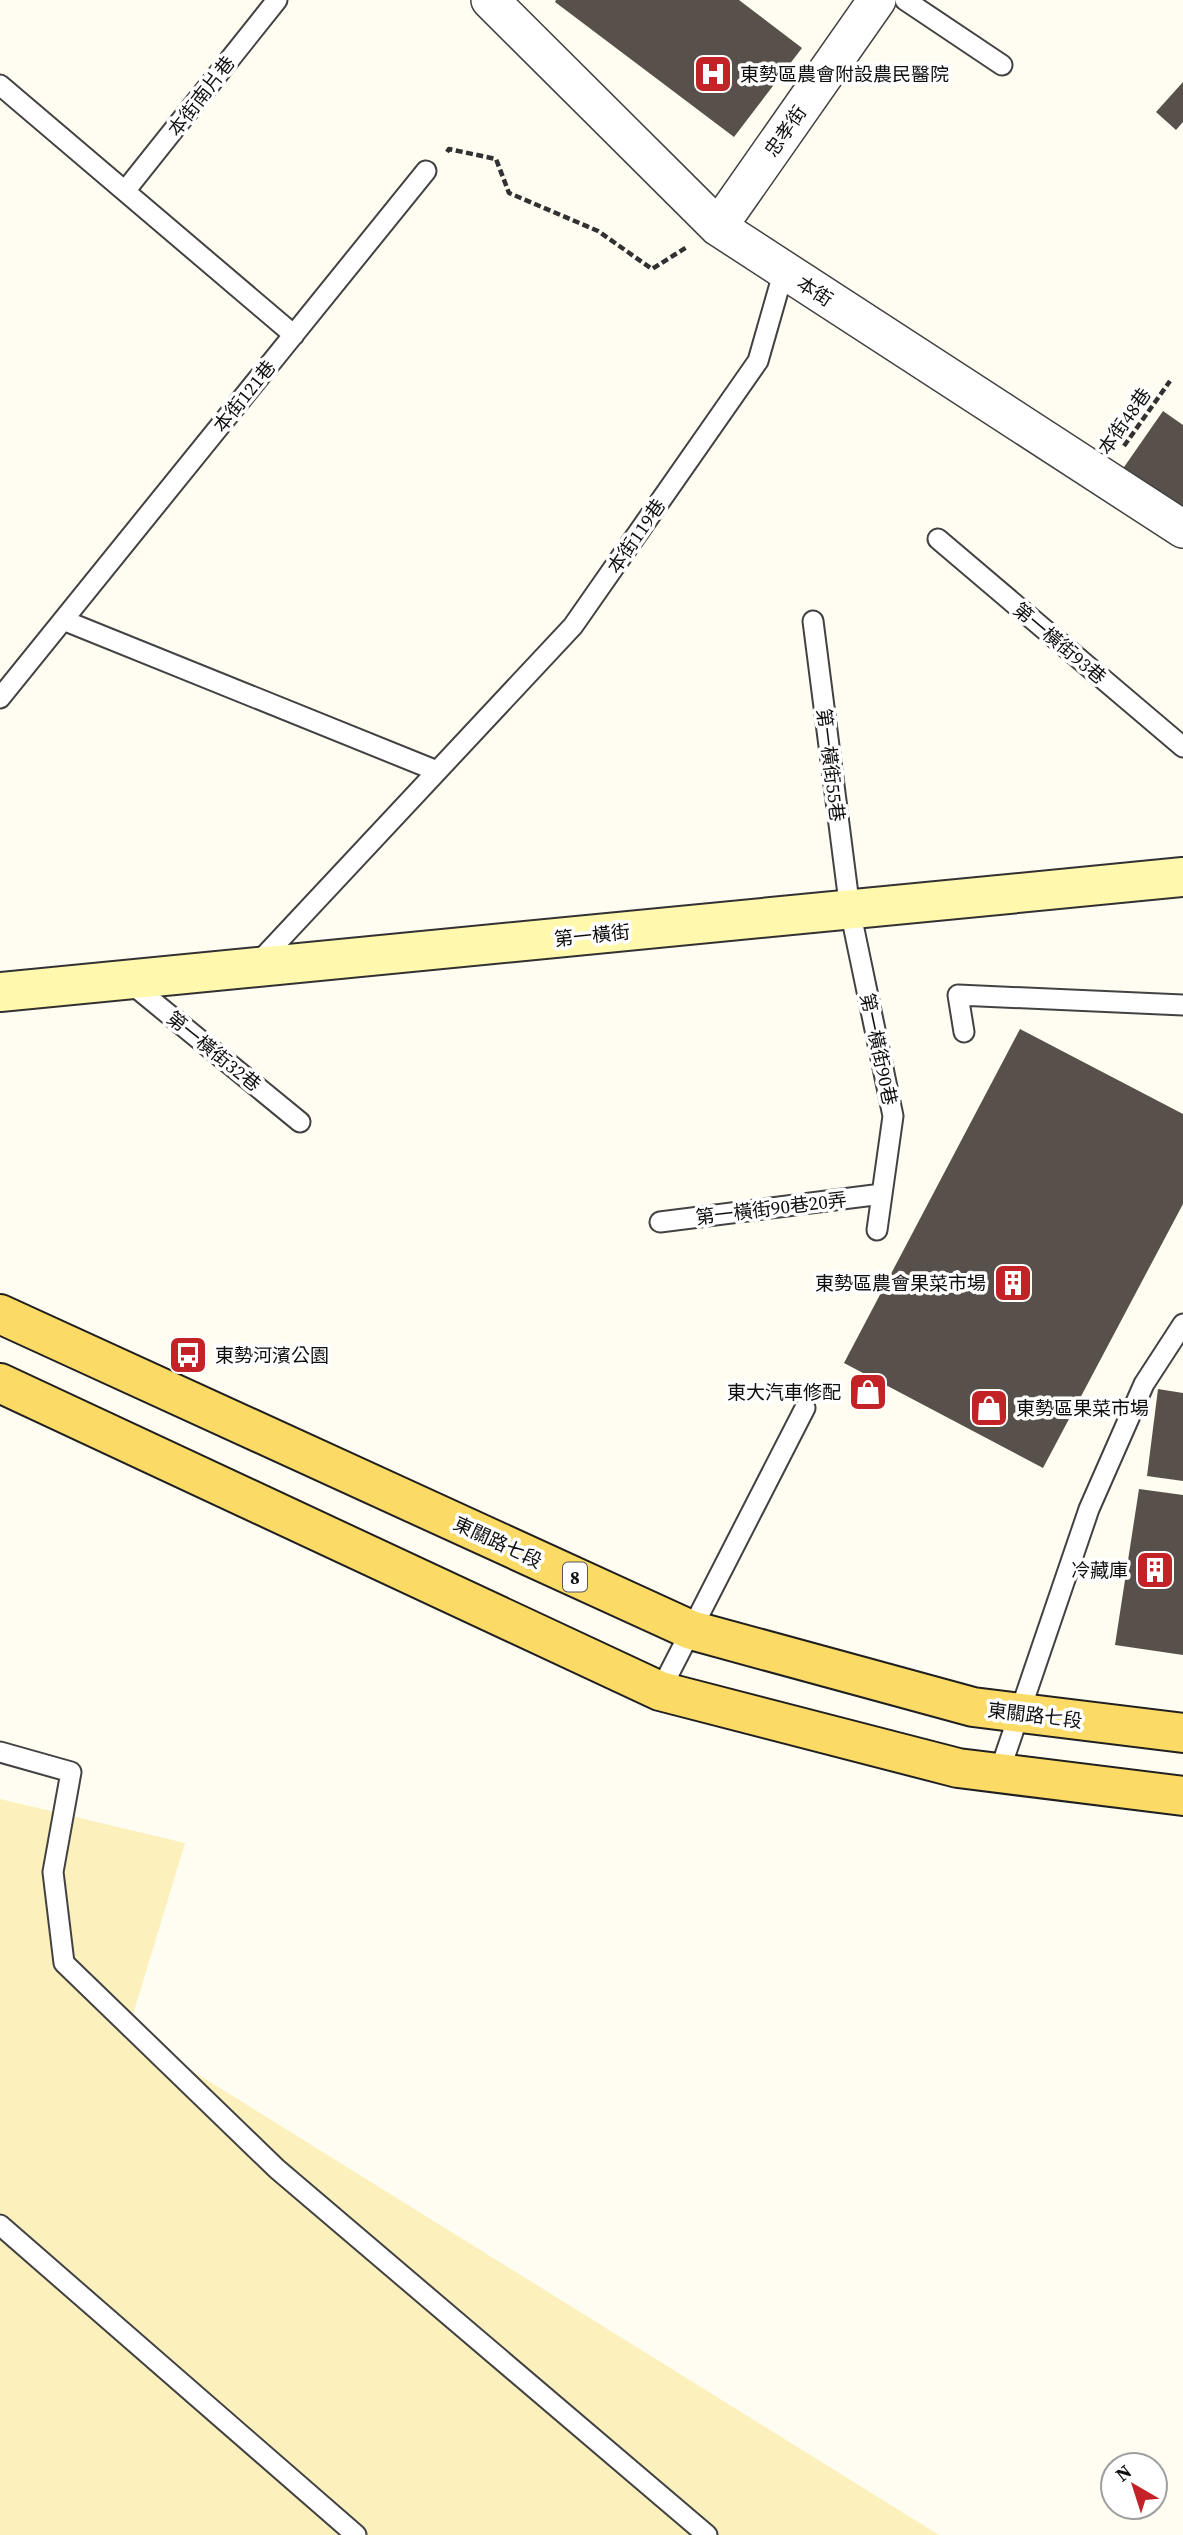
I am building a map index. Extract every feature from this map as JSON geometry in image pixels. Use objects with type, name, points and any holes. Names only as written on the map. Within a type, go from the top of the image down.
[{"type":"main road","name":"東關路七段","points":[[0,1314],[691,1630],[973,1707],[1183,1733]]},
{"type":"main road","points":[[0,1383],[660,1690],[958,1768],[1183,1796]]},
{"type":"street","name":"本街","points":[[490,0],[718,227],[1183,529]]},
{"type":"street","name":"忠孝街","points":[[718,227],[877,0]]},
{"type":"street","name":"第一橫街","points":[[0,992],[1183,877]]},
{"type":"lane","name":"本街南片巷","points":[[125,191],[277,0]]},
{"type":"lane","points":[[905,0],[1002,65]]},
{"type":"lane","points":[[0,85],[294,335]]},
{"type":"lane","name":"本街121巷","points":[[63,620],[426,172]]},
{"type":"lane","name":"本街119巷","points":[[253,968],[573,626],[758,361],[783,270]]},
{"type":"lane","name":"第一橫街93巷","points":[[938,540],[1183,747]]},
{"type":"lane","points":[[0,698],[63,620],[437,771]]},
{"type":"lane","name":"第一橫街55巷","points":[[813,621],[850,910]]},
{"type":"lane","name":"第一橫街90巷","points":[[850,910],[893,1116],[877,1230]]},
{"type":"lane","name":"第一橫街32巷","points":[[127,980],[300,1122]]},
{"type":"lane","points":[[964,1032],[958,995],[1183,1004]]},
{"type":"lane","name":"第一橫街90巷20弄","points":[[660,1222],[882,1194]]},
{"type":"lane","points":[[999,1773],[1089,1509],[1144,1384],[1183,1324]]},
{"type":"lane","points":[[660,1690],[805,1408]]},
{"type":"lane","points":[[0,1752],[71,1772],[53,1872],[64,1963],[277,2169],[707,2535]]},
{"type":"lane","points":[[0,2225],[356,2535]]},
{"type":"path","points":[[426,172],[449,149],[496,159],[509,193],[598,231],[652,269],[718,227]]},
{"type":"path","name":"本街48巷","points":[[1102,477],[1170,381]]},
{"type":"sand","points":[[0,1799],[185,1843],[128,2031],[939,2535],[0,2535]]},
{"type":"building","name":"東勢區農會附設農民醫院","points":[[739,0],[802,48],[734,137],[555,2]]},
{"type":"building","points":[[1183,82],[1183,122],[1176,130],[1156,112]]},
{"type":"building","points":[[1163,411],[1183,425],[1183,511],[1122,470]]},
{"type":"building","name":"東勢區農會果菜市場","points":[[1020,1029],[1183,1114],[1183,1204],[1043,1468],[844,1363]]},
{"type":"building","points":[[1158,1389],[1183,1393],[1183,1481],[1147,1476]]},
{"type":"building","name":"冷藏庫","points":[[1139,1489],[1183,1495],[1183,1655],[1115,1645]]},
{"type":"place","name":"東勢區農會附設農民醫院","points":[[713,74]]},
{"type":"place","name":"東勢區農會果菜市場","points":[[1013,1283]]},
{"type":"place","name":"東勢河濱公園","points":[[188,1355]]},
{"type":"place","name":"東大汽車修配","points":[[868,1392]]},
{"type":"place","name":"東勢區果菜市場","points":[[989,1408]]},
{"type":"place","name":"冷藏庫","points":[[1155,1570]]}]
